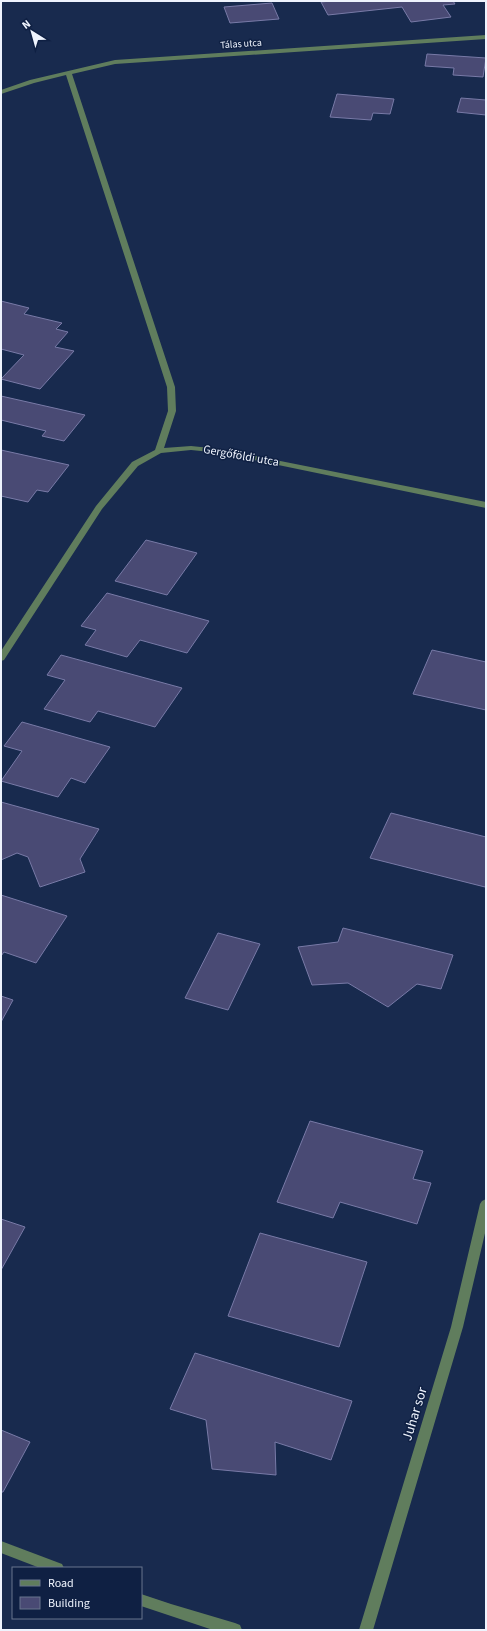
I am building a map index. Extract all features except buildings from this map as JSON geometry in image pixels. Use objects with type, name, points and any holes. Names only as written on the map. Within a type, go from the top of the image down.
[{"type":"street","name":"Tálas utca","points":[[1,92],[32,81],[115,62],[486,36]]},
{"type":"street","points":[[69,73],[171,387],[172,411],[159,451]]},
{"type":"street","name":"Gergőföldi utca","points":[[1,658],[99,508],[135,464],[159,451],[191,448],[220,451],[486,505]]},
{"type":"street","name":"Juhar sor","points":[[366,1630],[457,1327],[486,1204]]},
{"type":"street","points":[[1,1547],[54,1567]]},
{"type":"street","points":[[142,1600],[171,1611],[235,1630]]}]
